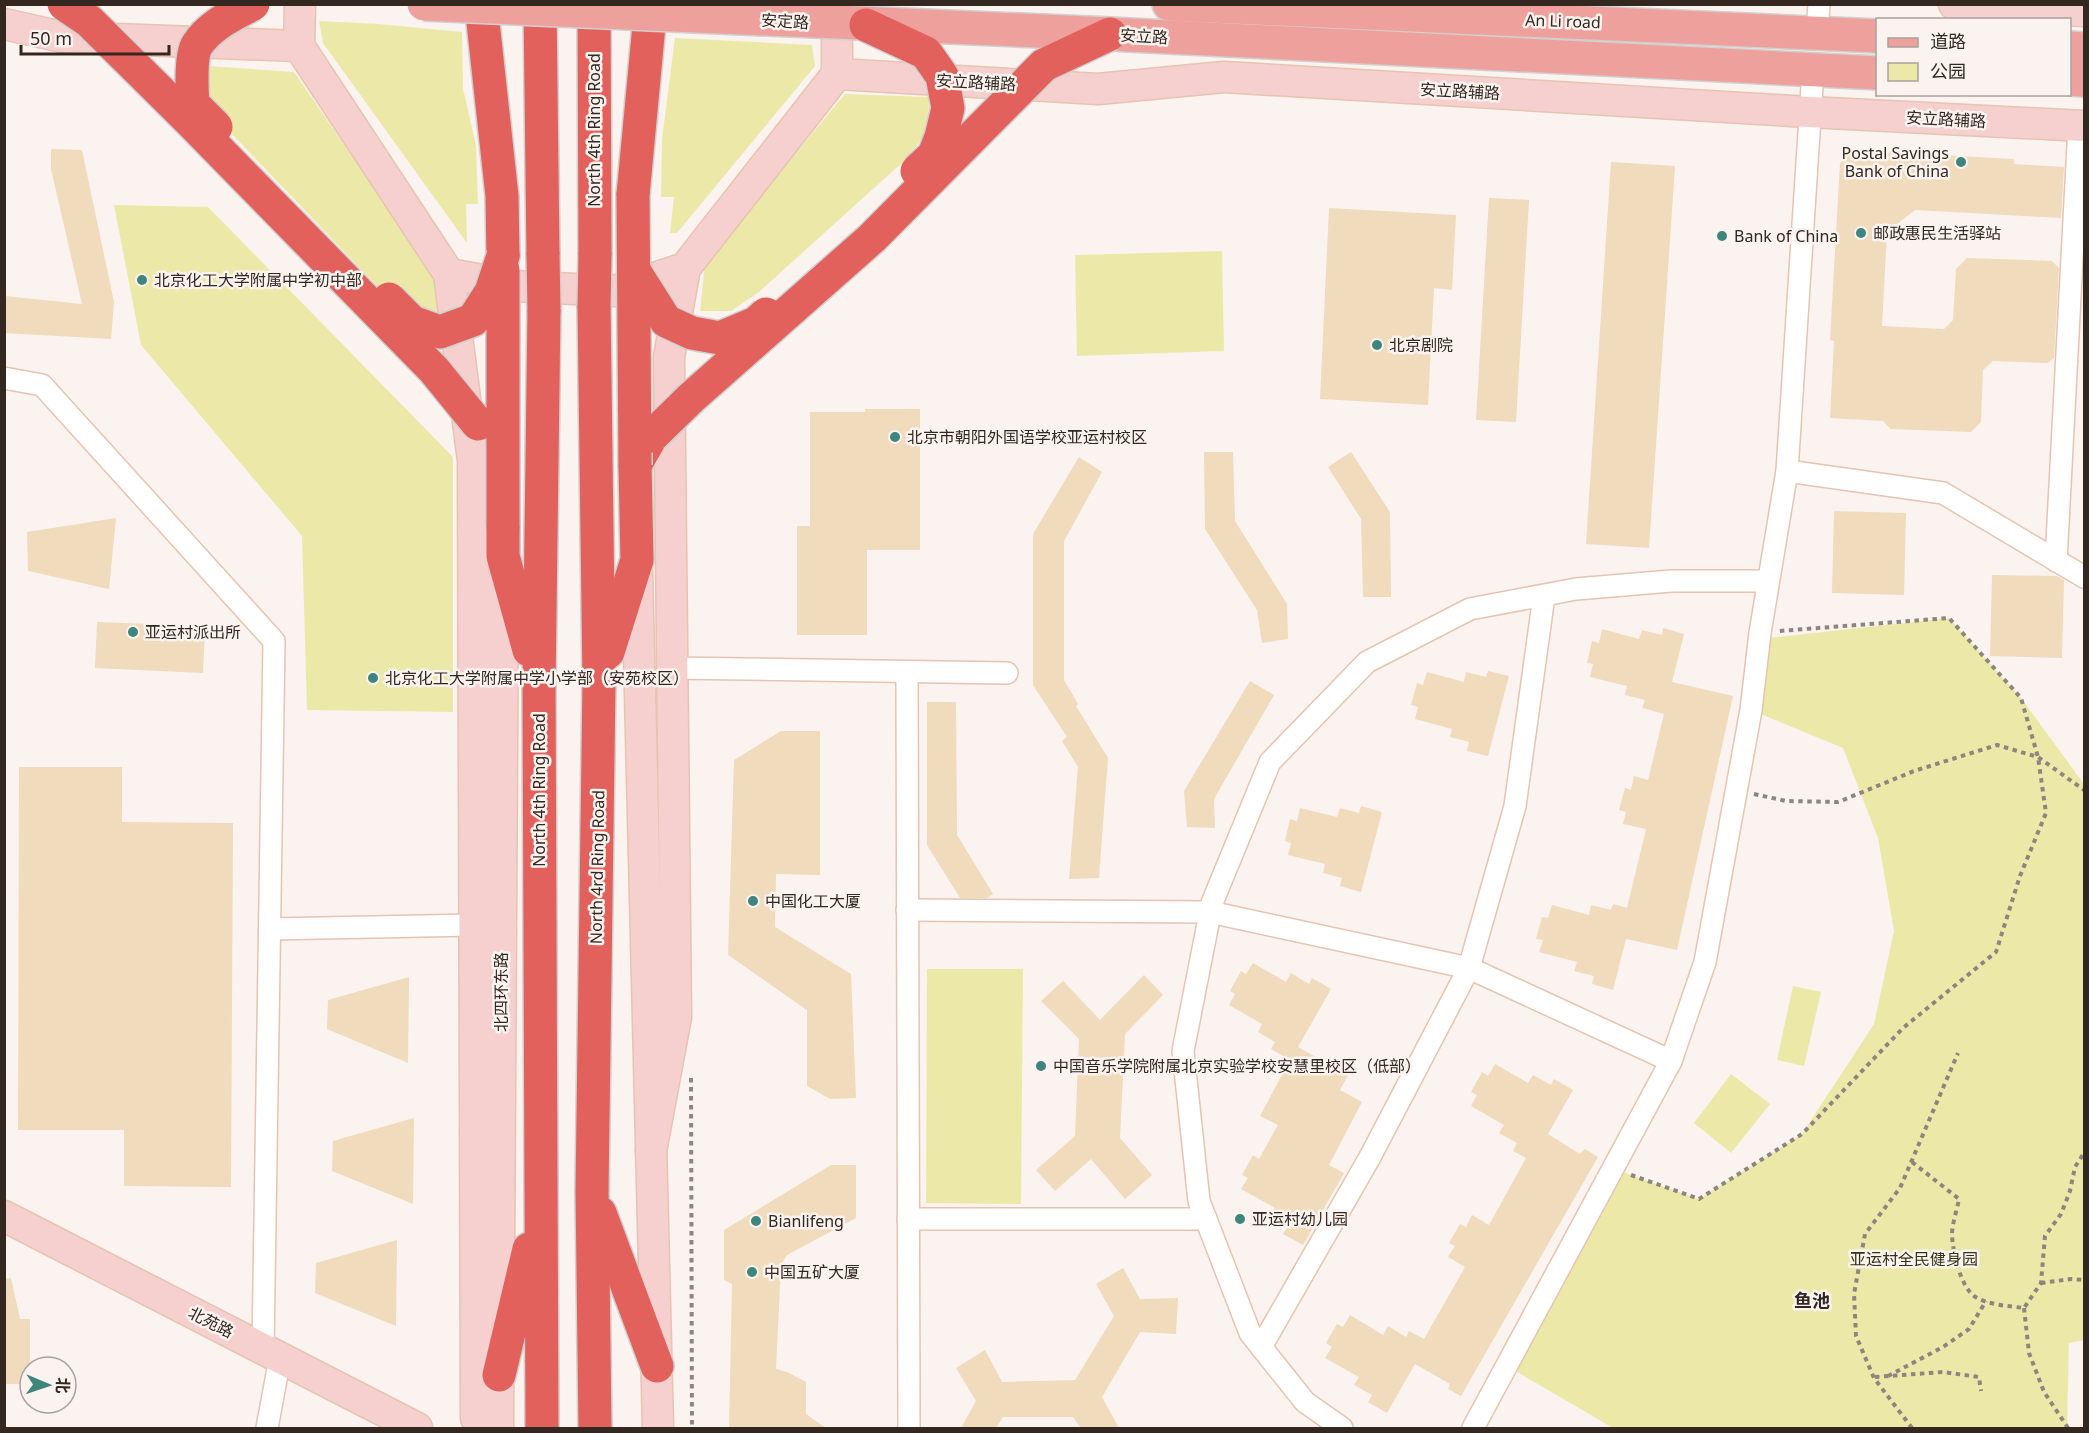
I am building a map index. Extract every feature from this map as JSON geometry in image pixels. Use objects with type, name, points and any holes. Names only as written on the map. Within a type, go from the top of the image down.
[{"type":"highway","points":[[64,4],[89,21],[434,370],[477,424],[504,472]]},
{"type":"highway","points":[[253,4],[221,20],[196,46],[192,75],[193,104],[412,322],[440,332],[473,320],[491,292],[504,256]]},
{"type":"highway","points":[[481,4],[502,196],[504,256],[503,541],[539,687]]},
{"type":"highway","name":"North 4th Ring Road","points":[[540,4],[544,310],[539,687],[541,1197]]},
{"type":"highway","name":"North 4th Ring Road","points":[[594,4],[594,306]]},
{"type":"highway","points":[[599,682],[637,560],[633,195],[651,4]]},
{"type":"highway","points":[[635,272],[666,321],[692,333],[720,338],[756,323],[934,155],[948,108],[942,76],[926,53],[866,25]]},
{"type":"highway","points":[[635,465],[652,436],[691,398],[872,238],[1044,65],[1110,34]]},
{"type":"highway","name":"North 4rd Ring Road","points":[[594,306],[599,682],[592,1191],[595,1428]]},
{"type":"highway","points":[[592,1191],[657,1366]]},
{"type":"highway","points":[[499,1375],[541,1197]]},
{"type":"highway","points":[[541,1197],[542,1428]]},
{"type":"main road","name":"安定路","points":[[424,4],[1110,34]]},
{"type":"main road","points":[[1169,4],[1177,5]]},
{"type":"main road","name":"An Li road","points":[[1177,5],[1818,18],[1876,35]]},
{"type":"main road","name":"安立路","points":[[1110,34],[1813,71]]},
{"type":"main road","points":[[1813,71],[1876,73]]},
{"type":"street","points":[[300,4],[299,46],[449,274],[472,461],[476,1418],[481,1428]]},
{"type":"street","points":[[651,1151],[676,1017],[669,357],[685,268],[837,74],[837,4]]},
{"type":"street","points":[[1954,4],[2085,11]]},
{"type":"street","points":[[4,24],[62,37],[299,46]]},
{"type":"street","points":[[1473,1428],[1671,1062],[1706,962],[1751,710],[1760,633],[1787,471],[1813,71]]},
{"type":"street","name":"安立路辅路","points":[[837,74],[1098,89],[1224,77],[2082,126]]},
{"type":"street","points":[[2056,561],[2082,126]]},
{"type":"street","points":[[449,274],[515,286],[615,291],[685,268]]},
{"type":"street","points":[[4,378],[42,385],[274,641],[270,929],[272,1353],[267,1428]]},
{"type":"street","points":[[1787,471],[1943,493],[2085,578]]},
{"type":"street","name":"北四环东路","points":[[498,1428],[503,541]]},
{"type":"street","points":[[637,560],[658,1428]]},
{"type":"street","points":[[1342,1428],[1305,1402],[1250,1333],[1199,1201],[1183,1051],[1212,903],[1270,762],[1367,662],[1470,609],[1576,590],[1671,581],[1768,581]]},
{"type":"street","points":[[1261,1347],[1370,1157],[1469,968],[1515,806],[1544,596]]},
{"type":"street","points":[[672,668],[1007,673]]},
{"type":"street","points":[[907,672],[909,1428]]},
{"type":"street","points":[[907,910],[1210,912],[1469,968],[1671,1062]]},
{"type":"street","points":[[270,929],[474,925]]},
{"type":"street","name":"北苑路","points":[[4,1216],[417,1428]]},
{"type":"street","points":[[908,1219],[1206,1219]]},
{"type":"path","points":[[1614,1168],[1699,1199],[1802,1134],[1903,1028],[1996,952],[2020,876],[2046,813],[2038,758],[2021,698],[1949,618],[1760,633]]},
{"type":"path","points":[[1737,790],[1786,801],[1838,802],[1914,771],[1997,745],[2038,758],[2085,790]]},
{"type":"path","points":[[1912,1428],[1874,1377],[1856,1336],[1854,1294],[1866,1234],[1900,1188],[1958,1053]]},
{"type":"path","points":[[691,1067],[692,1428]]},
{"type":"path","points":[[2068,1428],[2044,1392],[2029,1353],[2024,1308],[2041,1283],[2045,1236],[2061,1214],[2070,1191],[2075,1167],[2085,1153]]},
{"type":"path","points":[[1912,1162],[1959,1199],[1952,1234],[1961,1279],[1974,1295],[1986,1301],[2024,1308]]},
{"type":"path","points":[[2041,1283],[2071,1279],[2085,1280]]},
{"type":"path","points":[[1888,1376],[1943,1347],[1969,1329],[1986,1301]]},
{"type":"path","points":[[1874,1377],[1952,1373],[1978,1377],[1981,1391]]},
{"type":"green space","points":[[319,21],[462,32],[463,89],[476,145],[478,204],[466,204],[467,243],[323,43]]},
{"type":"green space","points":[[675,38],[812,45],[815,66],[677,233],[670,233],[674,197],[661,197],[662,139]]},
{"type":"green space","points":[[208,66],[294,72],[448,296],[450,318],[400,310],[229,131],[209,93]]},
{"type":"green space","points":[[845,94],[928,97],[927,124],[922,138],[905,160],[759,292],[731,311],[700,311],[705,263]]},
{"type":"green space","points":[[114,205],[208,207],[453,457],[453,712],[307,710],[302,536],[141,345]]},
{"type":"green space","points":[[1222,251],[1224,351],[1077,356],[1075,255]]},
{"type":"green space","name":"亚运村全民健身园","points":[[1949,618],[2021,698],[2084,784],[2084,1340],[2069,1343],[2067,1428],[1613,1428],[1507,1366],[1614,1169],[1699,1199],[1802,1134],[1874,1024],[1894,931],[1878,838],[1843,748],[1751,710],[1759,639]]},
{"type":"green space","points":[[927,969],[1023,969],[1021,1204],[926,1203]]},
{"type":"green space","points":[[1793,986],[1821,992],[1804,1066],[1777,1060]]},
{"type":"green space","points":[[1731,1074],[1770,1104],[1731,1153],[1694,1123]]},
{"type":"building","points":[[51,149],[82,150],[114,302],[111,339],[4,333],[4,296],[82,304],[51,169]]},
{"type":"building","points":[[1864,151],[2014,159],[2014,164],[2064,167],[2061,218],[1915,210],[1887,232],[1882,326],[1944,329],[1953,320],[1956,269],[1967,258],[2052,261],[2059,268],[2054,358],[2048,363],[1993,361],[1983,370],[1981,422],[1971,432],[1891,429],[1883,421],[1830,418],[1834,341],[1830,340],[1840,163],[1850,153]]},
{"type":"building","points":[[1611,162],[1675,166],[1649,548],[1586,544]]},
{"type":"building","points":[[1489,198],[1529,200],[1516,422],[1476,420]]},
{"type":"building","name":"北京剧院","points":[[1329,208],[1456,215],[1452,290],[1434,288],[1428,405],[1320,399]]},
{"type":"building","points":[[865,409],[920,409],[920,550],[867,550],[867,635],[797,635],[797,526],[810,526],[810,412],[865,412]]},
{"type":"building","points":[[1204,452],[1233,452],[1235,521],[1287,604],[1288,639],[1262,643],[1257,610],[1205,529]]},
{"type":"building","points":[[1351,452],[1390,512],[1391,597],[1363,597],[1361,519],[1328,467]]},
{"type":"building","points":[[1079,457],[1102,472],[1064,541],[1064,680],[1078,704],[1076,706],[1108,758],[1099,878],[1069,879],[1078,767],[1062,741],[1067,737],[1033,685],[1033,534]]},
{"type":"building","points":[[1834,511],[1906,513],[1904,595],[1832,593]]},
{"type":"building","points":[[116,518],[109,589],[28,571],[27,532]]},
{"type":"building","points":[[1992,575],[2057,576],[2064,580],[2062,658],[1990,656]]},
{"type":"building","points":[[97,622],[205,626],[203,673],[95,668]]},
{"type":"building","points":[[1663,628],[1684,634],[1672,682],[1733,696],[1677,950],[1626,939],[1613,990],[1592,984],[1594,976],[1574,971],[1577,962],[1539,952],[1543,940],[1536,939],[1542,917],[1548,918],[1552,905],[1589,915],[1591,905],[1611,910],[1613,904],[1627,908],[1646,829],[1623,824],[1626,812],[1619,810],[1625,788],[1631,790],[1634,776],[1648,780],[1664,714],[1642,708],[1645,700],[1625,695],[1627,686],[1590,677],[1593,664],[1587,663],[1592,641],[1599,643],[1602,629],[1639,639],[1642,630],[1662,635]]},
{"type":"building","points":[[1488,671],[1509,676],[1488,756],[1467,751],[1469,742],[1450,737],[1452,729],[1415,719],[1418,707],[1411,705],[1417,683],[1423,685],[1427,672],[1464,682],[1466,672],[1486,677]]},
{"type":"building","points":[[1250,681],[1274,695],[1214,799],[1215,828],[1187,827],[1184,791]]},
{"type":"building","points":[[927,702],[956,702],[957,835],[993,894],[987,898],[960,898],[927,845]]},
{"type":"building","name":"中国化工大厦","points":[[781,731],[820,731],[820,875],[776,874],[775,927],[851,974],[856,1098],[830,1099],[807,1086],[807,1010],[728,955],[734,760]]},
{"type":"building","points":[[19,767],[122,767],[122,822],[233,823],[231,1187],[124,1186],[124,1130],[18,1130]]},
{"type":"building","points":[[1361,806],[1382,812],[1361,892],[1340,886],[1342,878],[1323,873],[1325,864],[1288,855],[1291,843],[1285,841],[1290,819],[1297,821],[1300,808],[1337,817],[1340,808],[1359,813]]},
{"type":"building","points":[[1253,963],[1286,982],[1291,973],[1309,984],[1312,978],[1331,989],[1298,1047],[1348,1075],[1340,1090],[1362,1102],[1329,1165],[1344,1173],[1303,1245],[1283,1234],[1288,1226],[1270,1216],[1275,1208],[1241,1189],[1248,1178],[1242,1175],[1253,1155],[1259,1159],[1278,1125],[1260,1116],[1290,1060],[1271,1049],[1275,1042],[1258,1032],[1262,1024],[1229,1005],[1235,994],[1230,991],[1241,971],[1246,974]]},
{"type":"building","points":[[1144,975],[1163,995],[1125,1034],[1120,1138],[1152,1175],[1125,1199],[1091,1159],[1055,1191],[1036,1170],[1075,1136],[1079,1039],[1041,1001],[1063,981],[1100,1020]]},
{"type":"building","points":[[409,977],[408,1063],[327,1029],[328,1000]]},
{"type":"building","points":[[1495,1064],[1528,1083],[1533,1075],[1551,1085],[1554,1079],[1573,1090],[1548,1134],[1580,1154],[1585,1149],[1598,1157],[1461,1396],[1448,1389],[1450,1384],[1415,1364],[1387,1413],[1368,1402],[1372,1395],[1354,1385],[1359,1377],[1325,1358],[1332,1347],[1326,1343],[1337,1324],[1343,1327],[1350,1315],[1383,1335],[1388,1326],[1406,1337],[1409,1331],[1424,1339],[1465,1267],[1448,1257],[1455,1246],[1449,1243],[1460,1224],[1466,1227],[1472,1215],[1489,1225],[1526,1158],[1513,1151],[1517,1143],[1499,1133],[1504,1125],[1471,1106],[1477,1095],[1471,1092],[1482,1072],[1488,1076]]},
{"type":"building","points":[[414,1118],[413,1204],[332,1171],[333,1141]]},
{"type":"building","name":"中国五矿大厦","points":[[831,1165],[856,1165],[856,1218],[787,1255],[781,1265],[776,1369],[806,1382],[806,1414],[826,1428],[729,1428],[732,1284],[724,1280],[724,1230]]},
{"type":"building","points":[[397,1240],[396,1326],[315,1293],[316,1263]]},
{"type":"building","points":[[1123,1268],[1140,1299],[1178,1298],[1176,1334],[1140,1332],[1102,1397],[1119,1428],[1081,1428],[1073,1417],[1003,1417],[996,1428],[961,1428],[976,1401],[956,1368],[985,1350],[1002,1382],[1075,1380],[1114,1316],[1096,1284]]},
{"type":"building","points":[[11,1278],[20,1319],[30,1319],[30,1355],[18,1355],[18,1384],[4,1384],[4,1279]]},
{"type":"place","name":"Postal Savings Bank of China","points":[[1961,162]]},
{"type":"place","name":"邮政惠民生活驿站","points":[[1861,233]]},
{"type":"place","name":"Bank of China","points":[[1722,236]]},
{"type":"place","name":"北京化工大学附属中学初中部","points":[[142,280]]},
{"type":"place","name":"北京剧院","points":[[1377,345]]},
{"type":"place","name":"北京市朝阳外国语学校亚运村校区","points":[[895,437]]},
{"type":"place","name":"亚运村派出所","points":[[133,632]]},
{"type":"place","name":"北京化工大学附属中学小学部（安苑校区）","points":[[373,678]]},
{"type":"place","name":"中国化工大厦","points":[[753,901]]},
{"type":"place","name":"中国音乐学院附属北京实验学校安慧里校区（低部）","points":[[1041,1066]]},
{"type":"place","name":"亚运村幼儿园","points":[[1240,1219]]},
{"type":"place","name":"Bianlifeng","points":[[756,1221]]},
{"type":"place","name":"中国五矿大厦","points":[[752,1272]]},
{"type":"district","name":"鱼池","points":[[1812,1300]]}]
